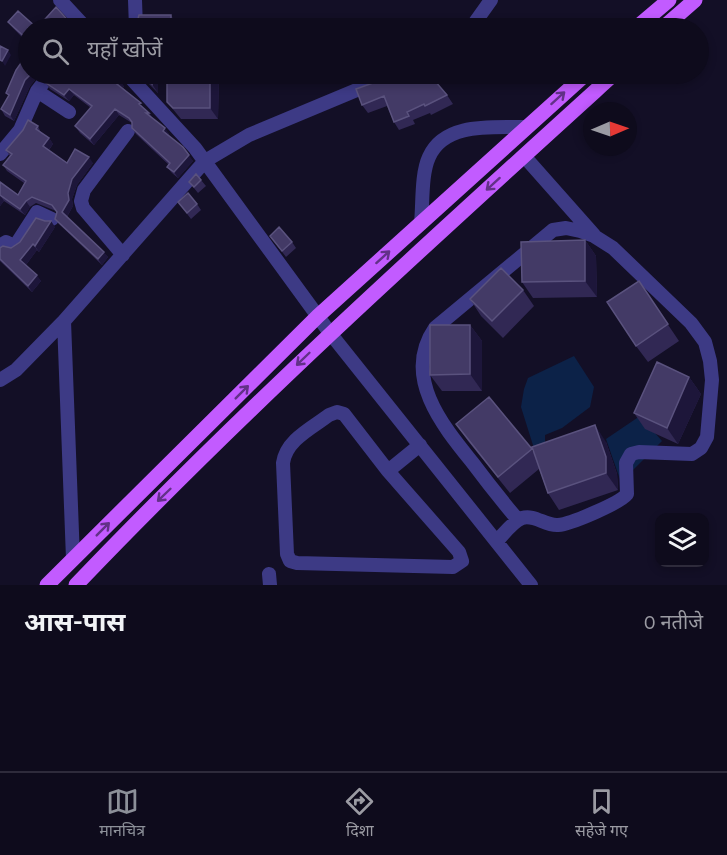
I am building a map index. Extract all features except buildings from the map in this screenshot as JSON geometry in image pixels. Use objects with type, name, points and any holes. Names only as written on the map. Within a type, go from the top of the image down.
[{"type":"main road","points":[[648,18],[669,0]]},
{"type":"main road","points":[[674,18],[695,0]]},
{"type":"main road","points":[[47,585],[318,316],[575,84]]},
{"type":"main road","points":[[76,585],[330,333],[603,84]]},
{"type":"street","points":[[60,0],[76,18]]},
{"type":"street","points":[[135,0],[136,18]]},
{"type":"street","points":[[478,18],[491,0]]},
{"type":"street","points":[[0,154],[24,123],[37,91],[42,84]]},
{"type":"street","points":[[141,84],[205,161],[330,333],[531,585]]},
{"type":"street","points":[[0,380],[16,370],[64,321],[205,161],[249,135],[371,84]]},
{"type":"street","points":[[37,91],[69,112]]},
{"type":"street","points":[[421,223],[428,158],[445,138],[456,132],[470,129],[527,127]]},
{"type":"street","points":[[123,255],[83,208],[81,201],[84,190],[128,131]]},
{"type":"street","points":[[524,156],[594,236]]},
{"type":"street","points":[[0,246],[6,242],[12,245],[17,243],[37,212],[52,219]]},
{"type":"street","points":[[497,541],[518,520],[532,517],[559,525],[618,502],[627,494],[626,463],[631,454],[639,452],[692,454],[701,448],[707,437],[712,380],[705,342],[690,323],[613,248],[594,236],[566,228],[553,230],[435,328],[423,351],[423,374],[427,392],[440,420],[518,520]]},
{"type":"street","points":[[64,321],[73,559]]},
{"type":"street","points":[[337,412],[344,414],[388,471],[459,552],[462,561],[458,565],[453,567],[290,561],[287,554],[283,463],[284,453],[289,445],[329,415],[337,412]]},
{"type":"street","points":[[388,471],[420,446]]},
{"type":"water","points":[[574,356],[594,387],[590,407],[562,428],[545,435],[545,444],[537,458],[521,407],[524,389],[528,378]]},
{"type":"water","points":[[640,416],[662,441],[621,482],[606,439]]}]
